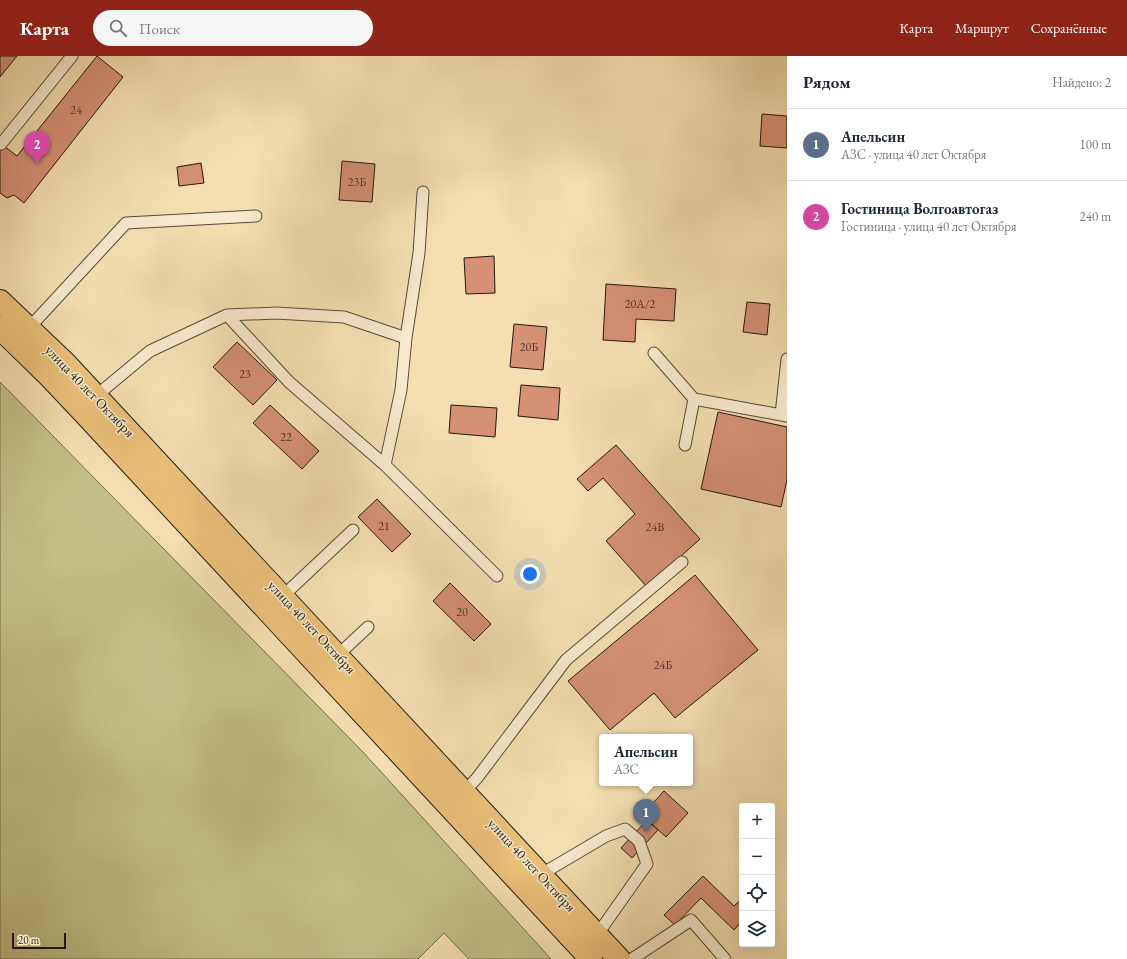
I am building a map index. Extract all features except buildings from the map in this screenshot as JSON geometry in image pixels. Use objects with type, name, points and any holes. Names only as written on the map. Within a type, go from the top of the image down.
[{"type":"main road","name":"улица 40 лет Октября","points":[[0,301],[29,328],[96,396],[619,959]]},
{"type":"main road","name":"улица 40 лет Октября","points":[[0,328],[91,420],[591,959]]},
{"type":"lane","points":[[1,144],[72,56]]},
{"type":"lane","points":[[385,466],[401,390],[406,338],[419,253],[423,192]]},
{"type":"lane","points":[[29,328],[126,223],[256,216]]},
{"type":"lane","points":[[96,396],[150,351],[227,315],[276,313],[344,317],[406,338]]},
{"type":"lane","points":[[227,315],[289,382],[385,466],[497,576]]},
{"type":"lane","points":[[654,353],[694,399],[784,416],[787,359]]},
{"type":"lane","points":[[685,445],[694,399]]},
{"type":"lane","points":[[283,596],[353,530]]},
{"type":"lane","points":[[464,792],[477,778],[566,660],[682,562]]},
{"type":"lane","points":[[338,655],[368,627]]},
{"type":"lane","points":[[540,875],[606,836],[625,829],[639,841],[647,864],[596,935]]},
{"type":"lane","points":[[632,959],[691,920],[725,959]]},
{"type":"shaded area","points":[[0,382],[363,752],[551,959],[469,959],[444,933],[418,959],[0,959]]},
{"type":"place","name":"Гостиница Волгоавтогаз","points":[[37,164]]},
{"type":"place","name":"Апельсин","points":[[646,832]]}]
